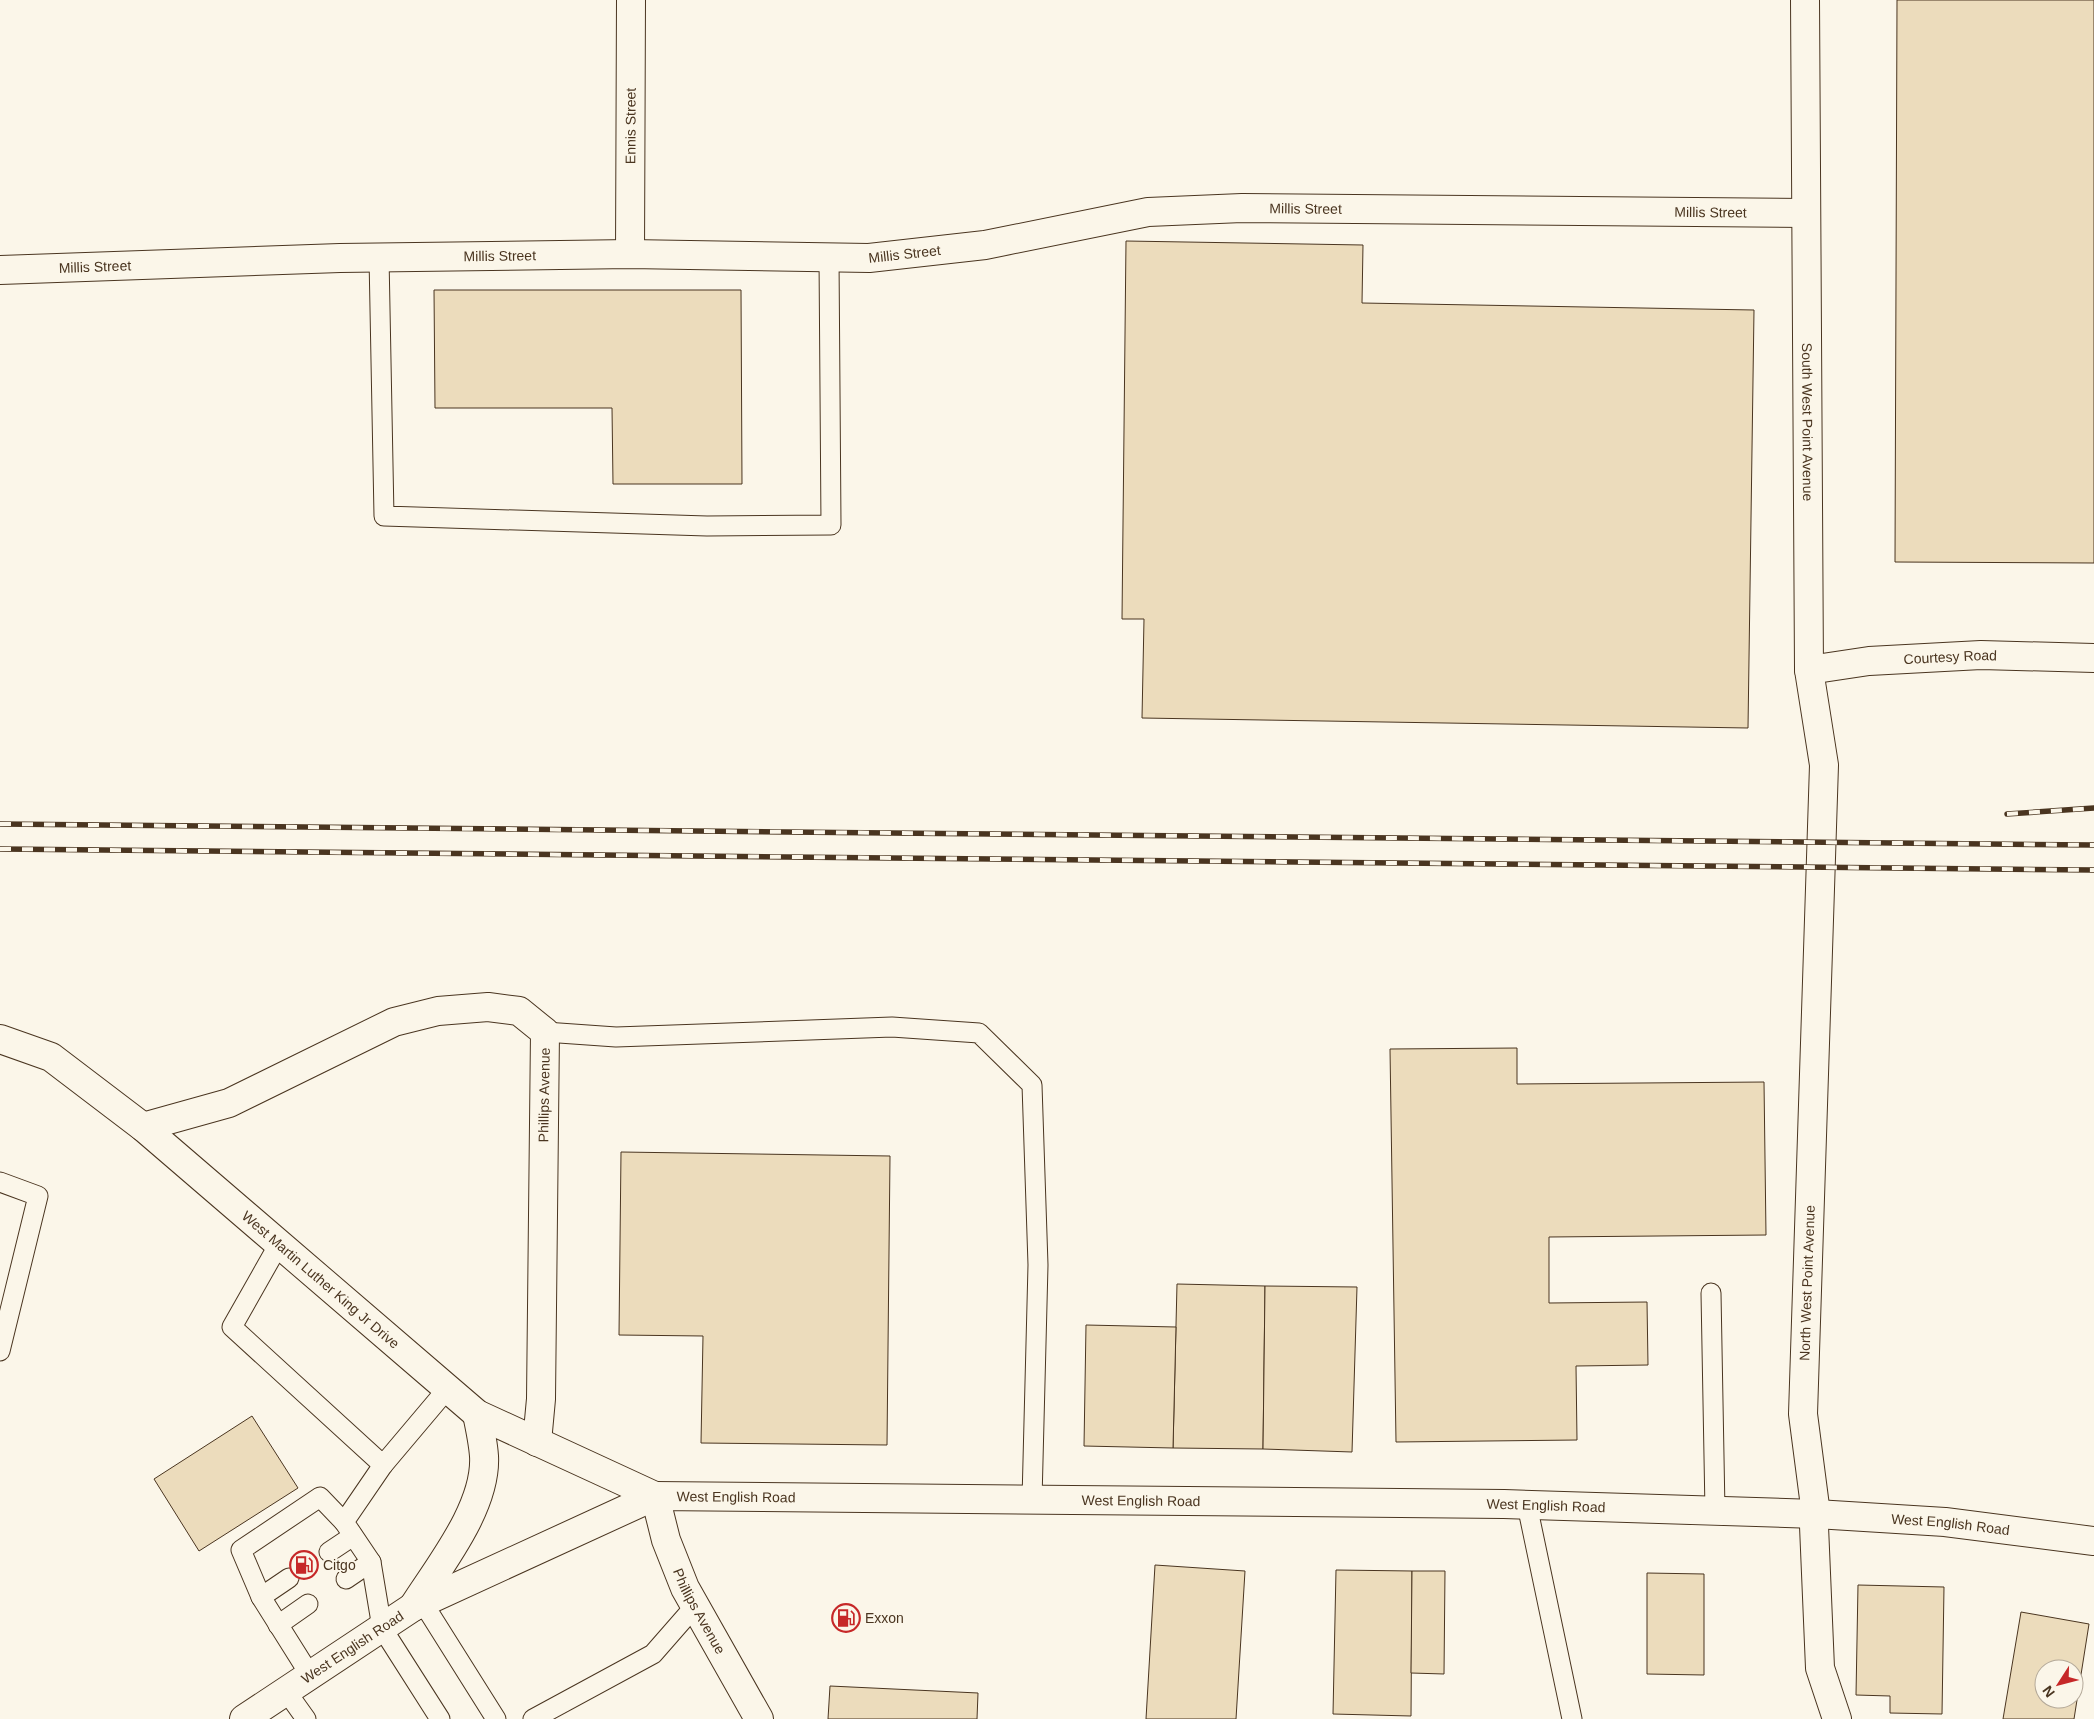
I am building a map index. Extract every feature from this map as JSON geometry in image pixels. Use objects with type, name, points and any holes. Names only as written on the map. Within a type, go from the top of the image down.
[{"type":"street","name":"Ennis Street","points":[[630,254],[631,0]]},
{"type":"street","name":"South West Point Avenue","points":[[1805,0],[1809,670],[1824,765],[1820,843]]},
{"type":"street","name":"Millis Street","points":[[0,270],[379,257],[630,254],[869,258],[985,244],[1148,212],[1242,208],[1806,213]]},
{"type":"street","name":"Courtesy Road","points":[[1809,670],[1869,660],[1981,655],[2094,658]]},
{"type":"street","name":"North West Point Avenue","points":[[1820,843],[1803,1414],[1816,1514],[1814,1526],[1820,1668],[1837,1719]]},
{"type":"street","name":"Phillips Avenue","points":[[143,1127],[229,1103],[394,1022],[438,1011],[488,1007],[519,1011],[545,1032],[541,1399],[537,1442]]},
{"type":"street","name":"West Martin Luther King Jr Drive","points":[[0,1039],[51,1057],[143,1127],[477,1414],[655,1496]]},
{"type":"street","points":[[418,1605],[459,1534],[480,1490],[484,1457],[477,1414]]},
{"type":"street","name":"West English Road","points":[[244,1719],[418,1605],[655,1496],[1527,1505],[1816,1514],[1945,1522],[2094,1541]]},
{"type":"street","name":"Phillips Avenue","points":[[655,1496],[666,1540],[685,1588],[759,1719]]},
{"type":"lane","points":[[379,257],[384,516],[707,526],[831,526],[829,257]]},
{"type":"lane","points":[[545,1032],[616,1037],[892,1027],[979,1033],[1032,1085],[1038,1265],[1032,1500]]},
{"type":"lane","points":[[0,1182],[38,1196],[0,1352]]},
{"type":"lane","points":[[279,1244],[232,1327],[383,1464]]},
{"type":"lane","points":[[1711,1293],[1715,1511]]},
{"type":"lane","points":[[329,1552],[349,1529],[383,1464],[448,1388]]},
{"type":"lane","points":[[310,1675],[261,1597],[241,1550],[320,1497],[349,1529],[370,1562],[382,1628],[440,1719]]},
{"type":"lane","points":[[1527,1505],[1572,1719]]},
{"type":"lane","points":[[346,1579],[370,1562]]},
{"type":"lane","points":[[261,1597],[289,1578]]},
{"type":"lane","points":[[278,1625],[308,1604]]},
{"type":"lane","points":[[418,1605],[496,1719]]},
{"type":"lane","points":[[532,1719],[653,1654],[695,1606]]},
{"type":"lane","points":[[286,1691],[306,1719]]},
{"type":"building","points":[[1897,0],[2094,0],[2094,563],[1895,562]]},
{"type":"building","points":[[1126,241],[1363,245],[1362,303],[1754,310],[1748,728],[1142,718],[1144,619],[1122,619]]},
{"type":"building","points":[[434,290],[741,290],[742,484],[613,484],[612,408],[435,408]]},
{"type":"building","points":[[1517,1048],[1517,1084],[1764,1082],[1766,1235],[1549,1237],[1549,1303],[1647,1302],[1648,1365],[1576,1366],[1577,1440],[1396,1442],[1390,1049]]},
{"type":"building","points":[[621,1152],[890,1156],[887,1445],[701,1443],[703,1336],[619,1335]]},
{"type":"building","points":[[1177,1284],[1265,1286],[1263,1449],[1173,1448]]},
{"type":"building","points":[[1265,1286],[1357,1287],[1352,1452],[1263,1449]]},
{"type":"building","points":[[1086,1325],[1176,1327],[1173,1448],[1084,1446]]},
{"type":"building","points":[[252,1416],[298,1488],[199,1551],[154,1479]]},
{"type":"building","points":[[1155,1565],[1245,1571],[1236,1719],[1146,1719]]},
{"type":"building","points":[[1336,1570],[1412,1571],[1411,1716],[1333,1714]]},
{"type":"building","points":[[1412,1571],[1445,1571],[1444,1674],[1411,1673]]},
{"type":"building","points":[[1647,1573],[1704,1574],[1704,1675],[1647,1674]]},
{"type":"building","points":[[1858,1585],[1944,1587],[1942,1714],[1890,1713],[1890,1696],[1856,1695]]},
{"type":"building","points":[[2021,1612],[2089,1624],[2083,1659],[2034,1659],[2034,1709],[2076,1709],[2074,1719],[2003,1719]]},
{"type":"building","points":[[830,1686],[978,1693],[977,1719],[828,1719]]},
{"type":"railway","points":[[2007,814],[2094,808]]},
{"type":"railway","points":[[0,824],[2094,845]]},
{"type":"railway","points":[[0,849],[2094,870]]},
{"type":"place","name":"Citgo","points":[[304,1565]]},
{"type":"place","name":"Exxon","points":[[846,1618]]}]
